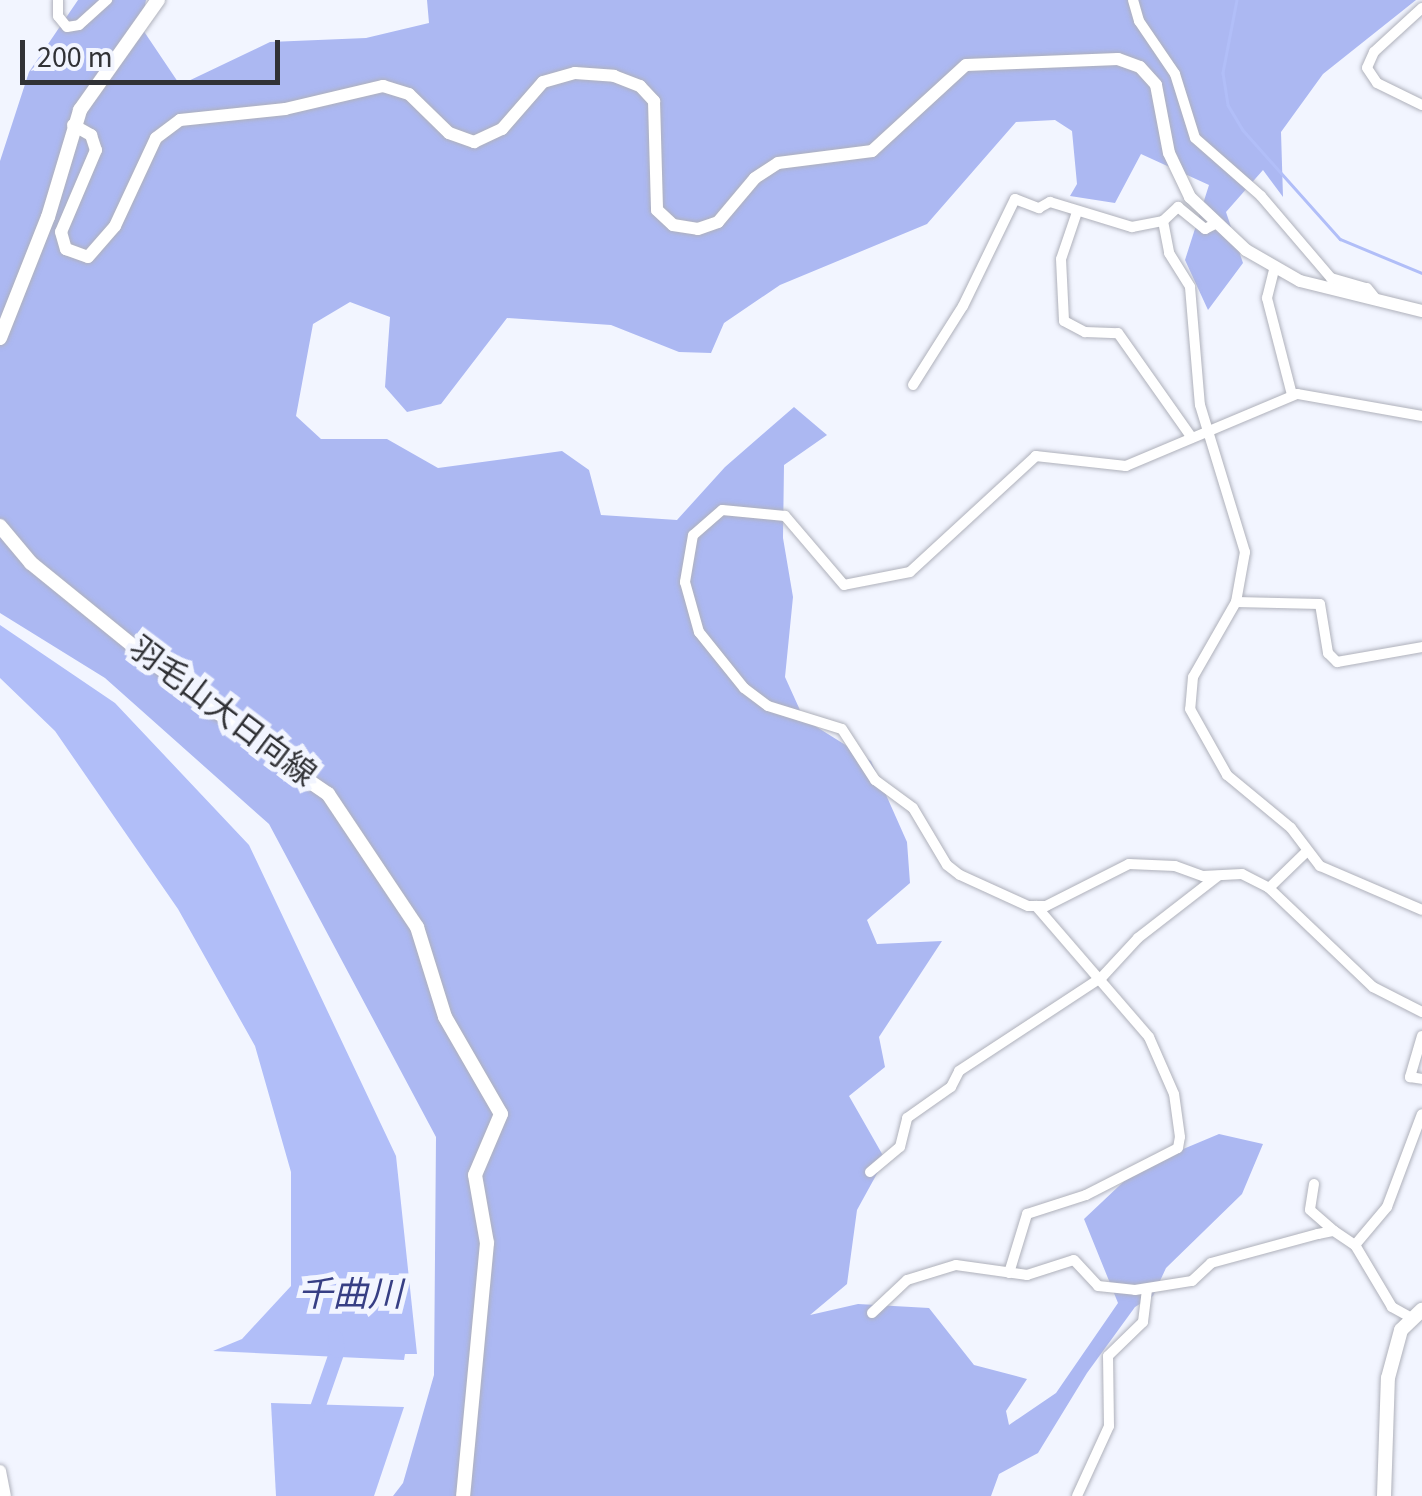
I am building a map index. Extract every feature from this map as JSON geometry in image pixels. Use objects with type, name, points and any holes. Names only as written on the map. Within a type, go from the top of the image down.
[{"type":"main road","points":[[0,338],[48,216],[72,125],[158,0]]},
{"type":"main road","name":"羽毛山大日向線","points":[[0,526],[44,574],[212,710],[265,738],[287,766],[328,794],[417,928],[445,1017],[501,1114],[475,1175],[488,1243],[463,1496]]},
{"type":"main road","points":[[1384,1496],[1388,1378],[1416,1314]]},
{"type":"street","points":[[58,0],[58,16],[67,27],[107,0]]},
{"type":"street","points":[[1134,0],[1139,21],[1176,74],[1195,138],[1260,196],[1331,278],[1367,288],[1376,299]]},
{"type":"street","points":[[1422,8],[1374,52],[1367,68],[1377,83],[1422,105]]},
{"type":"street","points":[[72,125],[92,134],[96,150],[61,232],[66,248],[88,256],[115,226],[156,138],[187,118],[297,107],[383,86],[409,94],[449,133],[474,142],[502,129],[543,82],[575,73],[614,76],[640,86],[654,101],[657,210],[673,225],[698,230],[718,222],[755,178],[778,163],[872,151],[966,65],[1118,59],[1140,66],[1156,85],[1178,176],[1216,224],[1274,270],[1422,311]]},
{"type":"street","points":[[913,385],[963,306],[1015,199],[1038,208],[1050,202],[1076,215],[1132,227],[1163,221],[1178,207],[1205,229],[1216,224]]},
{"type":"street","points":[[1076,215],[1061,260],[1064,321],[1085,332],[1118,333],[1192,438]]},
{"type":"street","points":[[1163,221],[1169,253],[1190,287],[1200,404],[1242,536],[1236,602],[1193,677],[1190,709],[1227,775],[1291,828],[1307,851],[1330,872],[1422,910]]},
{"type":"street","points":[[1274,270],[1266,292],[1292,395]]},
{"type":"street","points":[[1009,1273],[1032,1210],[1086,1195],[1178,1148],[1174,1094],[1162,1061],[1102,977],[1035,906],[947,866],[912,808],[875,780],[842,729],[768,706],[744,688],[692,616],[685,582],[689,546],[710,514],[766,510],[796,523],[844,585],[898,575],[941,548],[1004,480],[1036,456],[1067,455],[1115,468],[1292,395],[1422,416]]},
{"type":"street","points":[[1236,602],[1320,604],[1328,653],[1337,662],[1422,648]]},
{"type":"street","points":[[1269,888],[1307,851]]},
{"type":"street","points":[[1035,906],[1059,904],[1129,864],[1218,876],[1242,874],[1269,888],[1373,986],[1422,1012]]},
{"type":"street","points":[[870,1172],[900,1147],[907,1118],[951,1087],[960,1071],[1102,977],[1138,938],[1218,876]]},
{"type":"street","points":[[1422,1036],[1410,1077],[1422,1079]]},
{"type":"street","points":[[1355,1245],[1387,1207],[1422,1114]]},
{"type":"street","points":[[1314,1184],[1310,1210],[1355,1245],[1392,1306],[1416,1314]]},
{"type":"street","points":[[872,1314],[890,1292],[921,1274],[963,1264],[1027,1276],[1068,1260],[1098,1286],[1147,1288],[1192,1281],[1211,1262],[1334,1231]]},
{"type":"street","points":[[1077,1496],[1109,1426],[1108,1356],[1144,1322],[1147,1288]]},
{"type":"street","points":[[0,1470],[5,1496]]},
{"type":"shaded area","points":[[78,0],[146,0],[141,27],[180,85],[270,42],[366,38],[429,23],[427,0],[1416,0],[1323,74],[1281,132],[1283,197],[1263,170],[1226,212],[1243,263],[1208,310],[1185,260],[1209,185],[1141,154],[1115,203],[1070,196],[1077,184],[1072,131],[1055,120],[1016,122],[927,224],[780,285],[724,323],[711,353],[679,352],[611,325],[507,318],[441,404],[407,412],[385,387],[390,317],[350,302],[313,324],[296,416],[321,439],[387,439],[438,468],[562,451],[589,470],[601,515],[677,520],[725,467],[794,407],[827,435],[784,465],[783,538],[793,597],[785,677],[804,719],[871,761],[907,842],[910,883],[867,920],[877,944],[942,941],[879,1037],[885,1067],[849,1096],[885,1159],[857,1210],[847,1284],[810,1315],[858,1304],[929,1308],[974,1365],[1027,1379],[1006,1411],[1009,1425],[1056,1393],[1118,1303],[1084,1219],[1138,1168],[1219,1134],[1263,1144],[1242,1194],[1166,1268],[1153,1296],[1135,1307],[1087,1373],[1038,1453],[999,1474],[991,1496],[393,1496],[403,1483],[434,1375],[436,1137],[269,824],[105,678],[0,613],[0,161],[29,72]]},
{"type":"water","name":"千曲川","points":[[0,625],[115,703],[249,845],[396,1156],[417,1354],[405,1354],[404,1360],[213,1351],[242,1339],[291,1286],[291,1172],[255,1046],[178,909],[55,731],[0,678]]},
{"type":"water","points":[[271,1403],[404,1407],[374,1496],[276,1496]]},
{"type":"waterway","points":[[1237,0],[1223,73],[1228,105],[1243,130],[1340,239],[1422,273]]},
{"type":"waterway","name":"千曲川","points":[[313,1419],[337,1350],[335,1337]]}]
